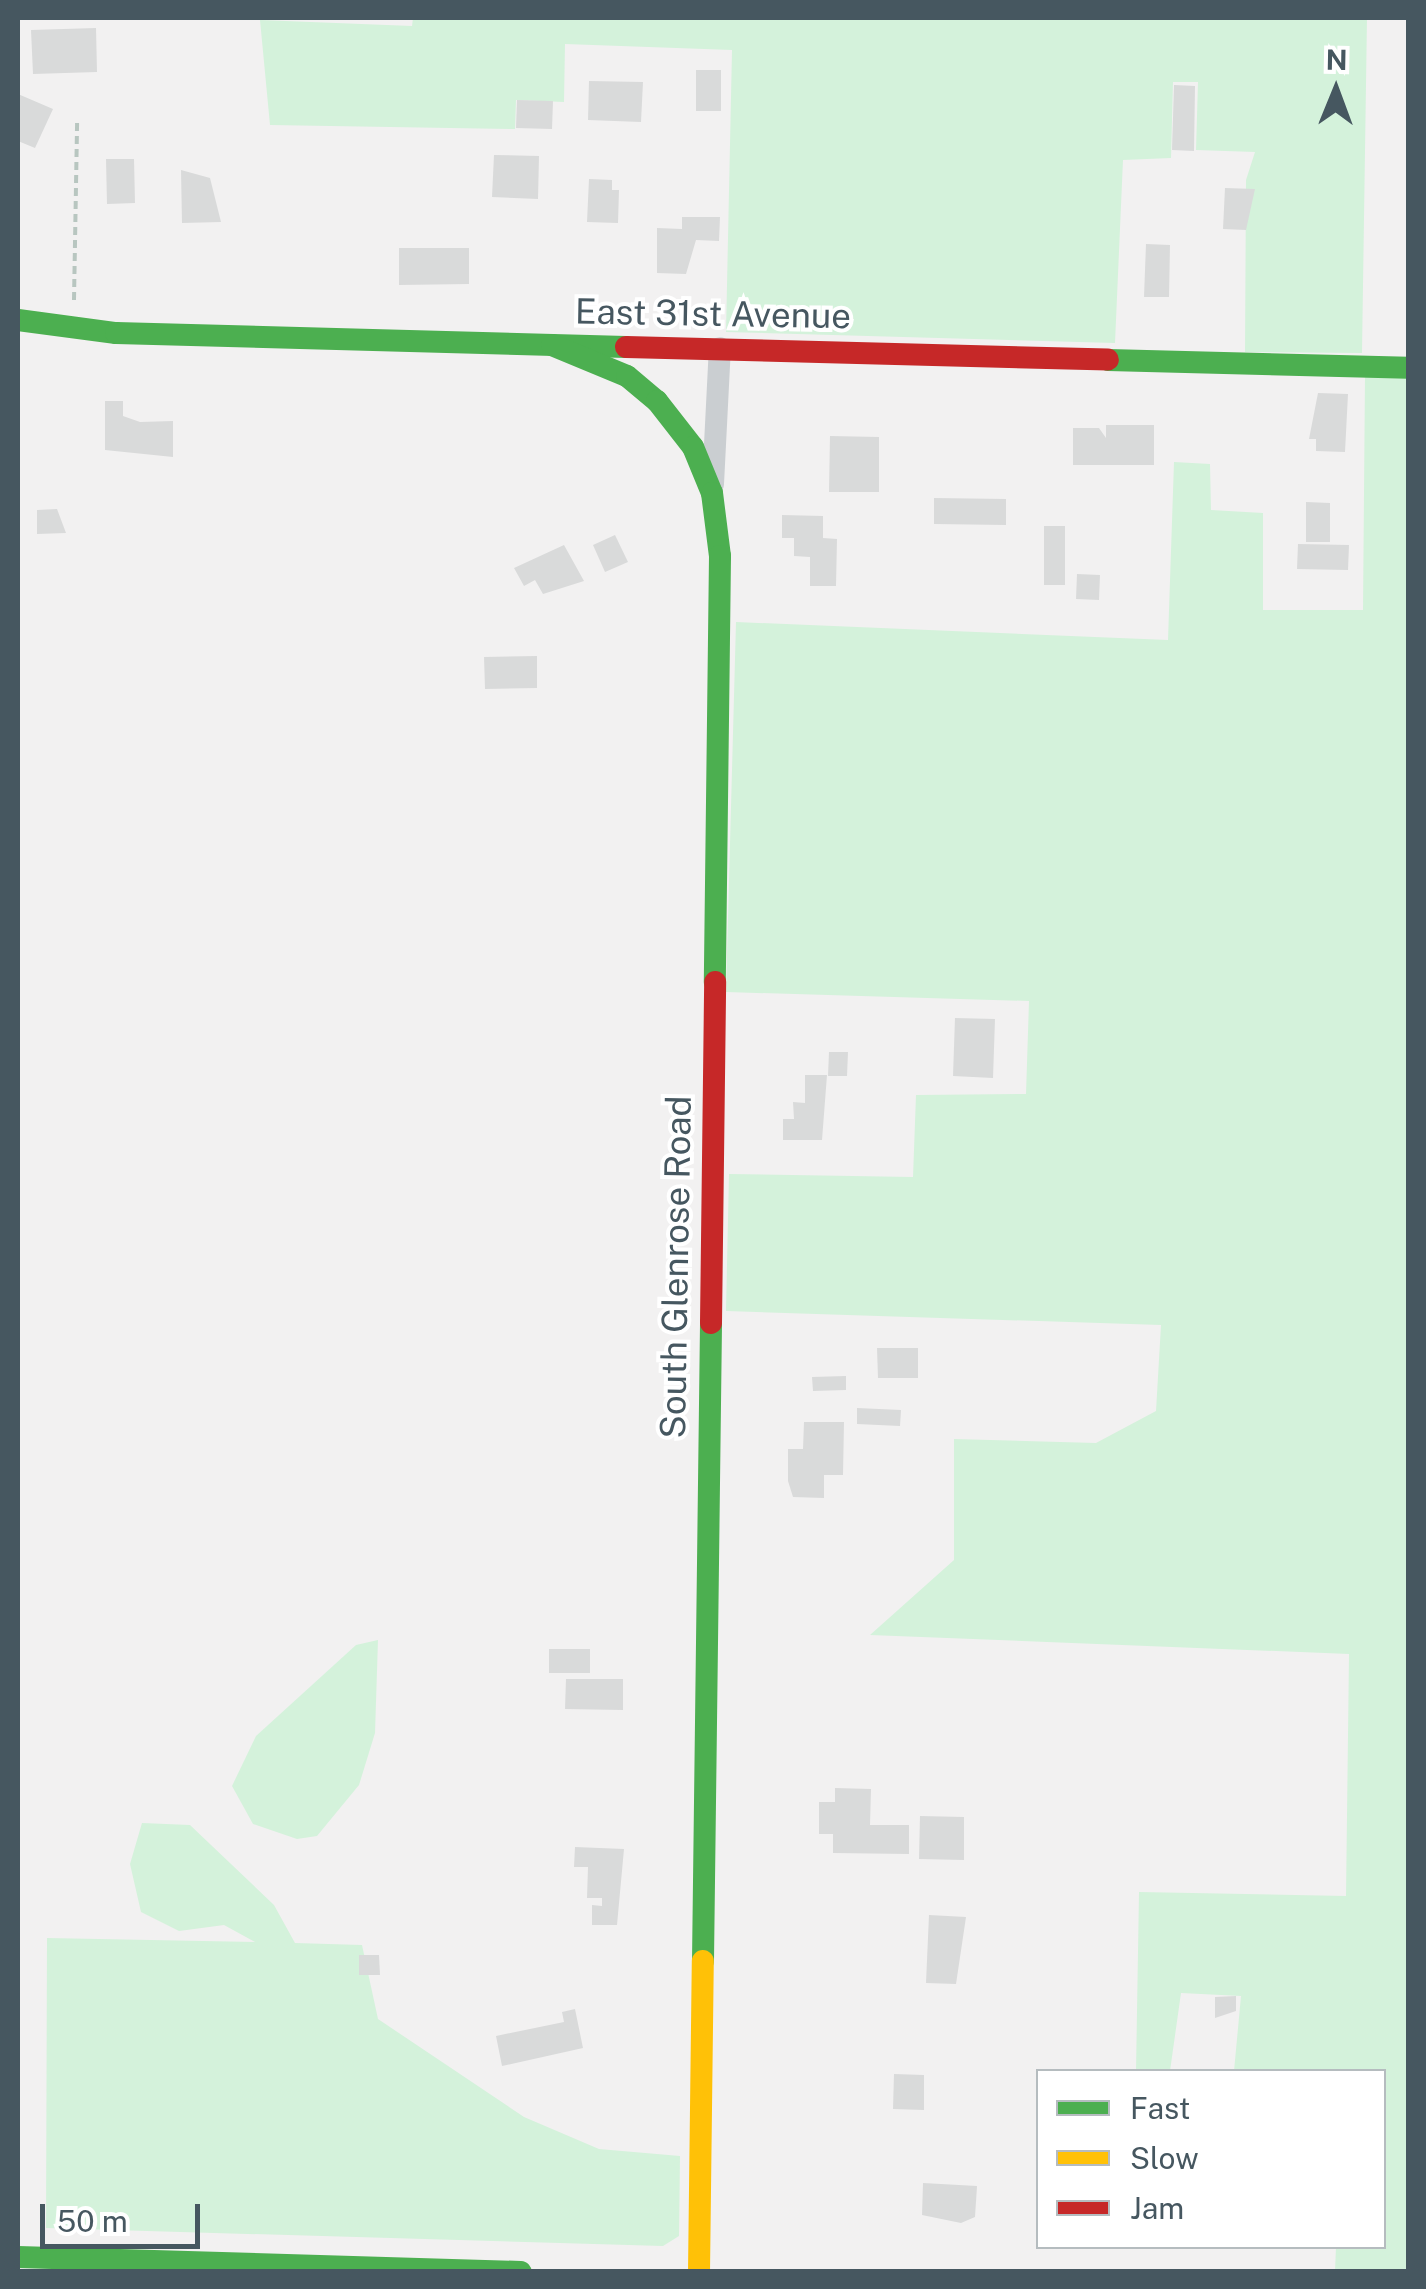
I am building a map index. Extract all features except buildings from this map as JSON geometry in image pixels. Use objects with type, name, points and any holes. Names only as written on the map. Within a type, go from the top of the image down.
[{"type":"street","name":"East 31st Avenue","points":[[18,320],[72,328],[1408,368]]},
{"type":"street","name":"South Glenrose Road","points":[[552,344],[627,376],[657,401],[693,447],[712,493],[720,596],[699,2272]]},
{"type":"street","points":[[712,493],[720,348]]},
{"type":"street","points":[[18,2257],[521,2272]]},
{"type":"path","points":[[72,328],[77,120]]},
{"type":"green space","points":[[413,18],[1367,18],[1362,353],[1245,352],[1246,180],[1255,152],[1196,150],[1198,82],[1173,82],[1171,158],[1123,160],[1115,343],[726,332],[732,50],[565,44],[564,102],[516,100],[515,129],[270,125],[260,20],[412,26]]},
{"type":"green space","points":[[1365,376],[1408,377],[1408,2271],[1335,2271],[1336,2249],[1386,2249],[1386,2069],[1234,2069],[1241,1996],[1181,1993],[1170,2069],[1136,2069],[1139,1892],[1346,1896],[1349,1654],[870,1635],[954,1560],[954,1439],[1096,1443],[1156,1411],[1161,1325],[726,1311],[729,1174],[913,1177],[916,1095],[1026,1094],[1029,1001],[726,992],[736,622],[1168,640],[1174,462],[1210,464],[1211,510],[1263,513],[1263,610],[1363,610]]},
{"type":"green space","points":[[378,1640],[375,1733],[359,1785],[317,1836],[297,1839],[253,1824],[232,1786],[256,1736],[356,1645]]},
{"type":"green space","points":[[142,1823],[190,1825],[274,1905],[295,1943],[362,1945],[378,2019],[524,2117],[599,2149],[680,2156],[679,2236],[663,2246],[46,2228],[47,1938],[255,1942],[224,1925],[179,1931],[141,1912],[130,1864]]},
{"type":"traffic: fast","points":[[18,320],[116,333],[626,347]]},
{"type":"traffic: fast","points":[[552,345],[627,376],[657,401],[693,447],[712,493],[720,556],[715,982]]},
{"type":"traffic: fast","points":[[1108,360],[1408,368]]},
{"type":"traffic: fast","points":[[703,1961],[711,1323]]},
{"type":"traffic: fast","points":[[18,2257],[521,2272]]},
{"type":"traffic: slow","points":[[699,2272],[703,1961]]},
{"type":"traffic: jam","points":[[626,347],[1108,360]]},
{"type":"traffic: jam","points":[[711,1323],[715,982]]}]
